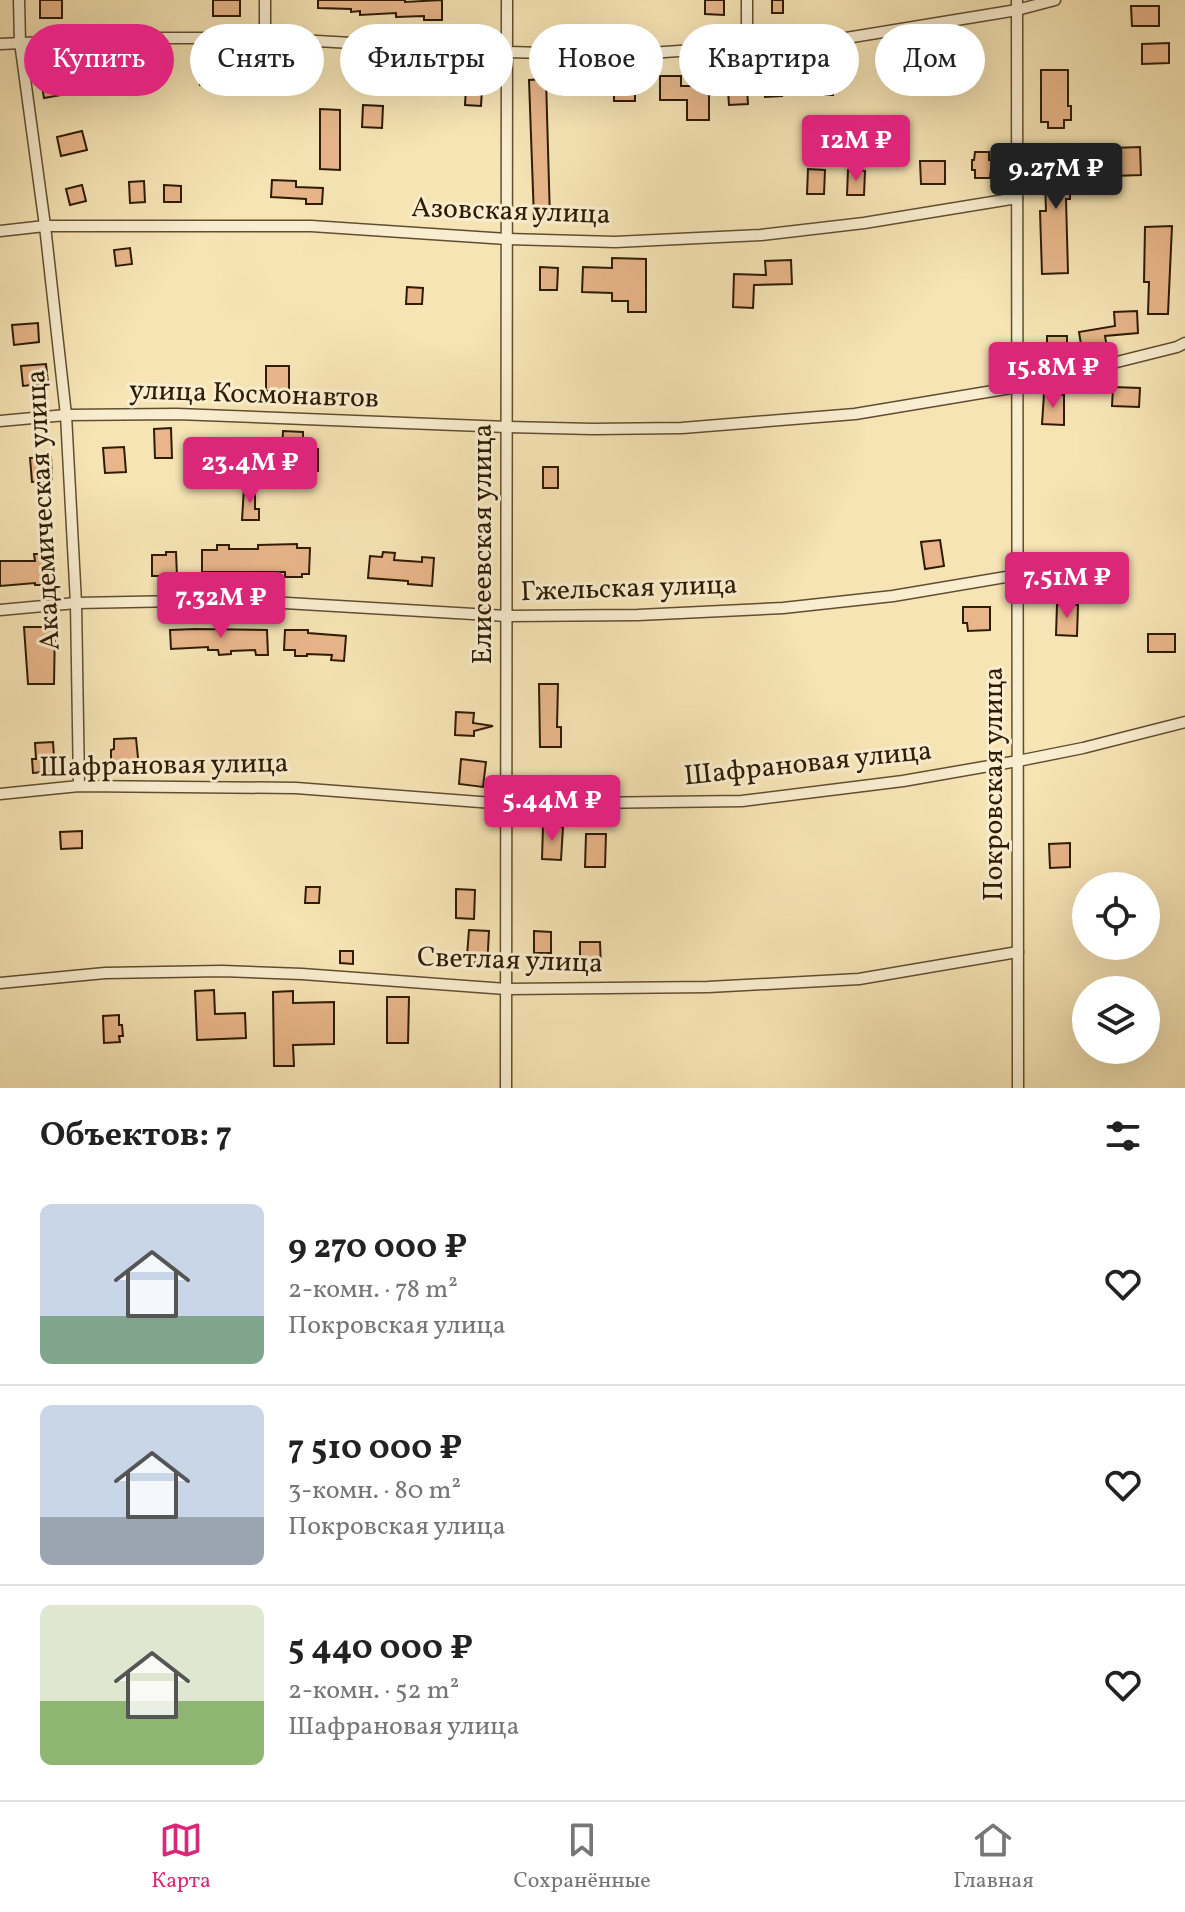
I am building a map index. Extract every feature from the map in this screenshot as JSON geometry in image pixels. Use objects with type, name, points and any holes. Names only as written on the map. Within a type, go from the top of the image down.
[{"type":"street","name":"Академическая улица","points":[[19,0],[20,42],[66,415],[76,603],[79,786]]},
{"type":"street","points":[[265,0],[265,24]]},
{"type":"street","name":"Елисеевская улица","points":[[507,0],[507,24]]},
{"type":"street","points":[[747,0],[747,24]]},
{"type":"street","points":[[859,35],[1055,0]]},
{"type":"street","name":"Покровская улица","points":[[1017,5],[1018,1088]]},
{"type":"street","points":[[0,44],[190,38]]},
{"type":"street","points":[[513,52],[620,55],[679,52]]},
{"type":"street","name":"Елисеевская улица","points":[[506,1088],[507,96]]},
{"type":"street","name":"Азовская улица","points":[[0,231],[45,226],[311,226],[507,239],[615,242],[761,235],[864,223],[1017,198]]},
{"type":"street","name":"улица Космонавтов","points":[[0,421],[66,415],[177,414],[507,427],[697,427],[855,414],[1017,387],[1185,343]]},
{"type":"street","name":"Гжельская улица","points":[[0,610],[76,603],[235,600],[507,616],[638,615],[783,608],[893,596],[1018,575]]},
{"type":"street","name":"Шафрановая улица","points":[[0,794],[79,786],[296,788],[506,804],[742,801],[903,781],[1018,761],[1185,722]]},
{"type":"street","name":"Светлая улица","points":[[0,983],[105,973],[222,971],[506,989],[708,987],[859,979],[1018,952]]},
{"type":"building","points":[[40,0],[62,0],[62,18],[40,18]]},
{"type":"building","points":[[213,0],[240,0],[240,16],[213,16]]},
{"type":"building","points":[[318,0],[442,0],[442,20],[424,20],[424,16],[396,17],[396,13],[360,15],[360,11],[351,12],[351,9],[318,8]]},
{"type":"building","points":[[705,0],[724,0],[724,15],[705,14]]},
{"type":"building","points":[[772,0],[783,0],[783,13],[772,13]]},
{"type":"building","points":[[1131,6],[1159,6],[1159,26],[1132,26]]},
{"type":"building","points":[[1169,43],[1169,63],[1142,64],[1142,44]]},
{"type":"building","points":[[1041,70],[1068,70],[1071,120],[1064,120],[1064,128],[1048,128],[1048,122],[1041,122]]},
{"type":"building","points":[[663,76],[679,76],[679,96],[709,96],[709,120],[687,120],[687,100],[660,100],[663,96]]},
{"type":"building","points":[[466,96],[482,96],[481,106],[465,105]]},
{"type":"building","points":[[530,96],[546,96],[550,219],[534,219]]},
{"type":"building","points":[[614,96],[635,96],[635,101],[614,101]]},
{"type":"building","points":[[728,96],[747,96],[748,104],[729,105]]},
{"type":"building","points":[[363,105],[383,106],[382,128],[362,127]]},
{"type":"building","points":[[320,109],[340,110],[340,170],[320,169]]},
{"type":"building","points":[[82,131],[87,150],[61,156],[57,137]]},
{"type":"building","points":[[1070,147],[1070,199],[1066,199],[1068,273],[1042,274],[1040,211],[1046,211],[1044,149]]},
{"type":"building","points":[[1140,147],[1141,175],[1114,176],[1113,148]]},
{"type":"building","points":[[975,152],[989,152],[989,160],[992,160],[990,178],[975,178],[972,160]]},
{"type":"building","points":[[920,161],[945,161],[945,184],[921,184]]},
{"type":"building","points":[[808,169],[825,170],[824,194],[807,194]]},
{"type":"building","points":[[848,170],[865,171],[864,195],[847,195]]},
{"type":"building","points":[[272,180],[296,181],[296,187],[323,188],[322,204],[306,204],[306,199],[271,197]]},
{"type":"building","points":[[144,181],[145,202],[130,203],[129,182]]},
{"type":"building","points":[[82,185],[86,201],[70,205],[66,189]]},
{"type":"building","points":[[164,185],[181,186],[181,202],[164,202]]},
{"type":"building","points":[[1172,226],[1168,314],[1148,314],[1149,282],[1144,282],[1145,227]]},
{"type":"building","points":[[130,248],[132,264],[116,266],[114,250]]},
{"type":"building","points":[[612,258],[646,259],[646,312],[628,312],[628,301],[612,301],[612,293],[582,292],[583,267],[612,268]]},
{"type":"building","points":[[791,260],[792,284],[754,285],[753,308],[733,307],[734,274],[766,275],[765,261]]},
{"type":"building","points":[[540,267],[558,268],[557,290],[540,290]]},
{"type":"building","points":[[407,287],[423,288],[422,304],[406,304]]},
{"type":"building","points":[[1137,311],[1138,333],[1105,336],[1108,354],[1083,357],[1079,332],[1115,326],[1114,312]]},
{"type":"building","points":[[38,323],[39,342],[14,345],[12,325]]},
{"type":"building","points":[[1047,336],[1067,336],[1067,362],[1047,363]]},
{"type":"building","points":[[46,364],[48,383],[23,386],[21,366]]},
{"type":"building","points":[[266,366],[289,366],[289,391],[266,391]]},
{"type":"building","points":[[1113,387],[1140,388],[1139,407],[1112,406]]},
{"type":"building","points":[[1044,394],[1064,395],[1064,425],[1042,424]]},
{"type":"building","points":[[171,428],[172,458],[155,458],[154,429]]},
{"type":"building","points":[[283,431],[303,432],[303,454],[282,453]]},
{"type":"building","points":[[124,447],[126,472],[105,473],[103,448]]},
{"type":"building","points":[[303,449],[318,449],[318,471],[303,471]]},
{"type":"building","points":[[51,457],[52,481],[32,482],[30,458]]},
{"type":"building","points":[[543,467],[558,467],[558,488],[543,488]]},
{"type":"building","points":[[244,487],[255,487],[255,509],[259,509],[259,520],[242,520]]},
{"type":"building","points":[[940,540],[944,566],[925,569],[921,542]]},
{"type":"building","points":[[297,544],[297,548],[310,548],[309,574],[302,574],[302,577],[285,577],[285,572],[202,572],[202,550],[217,550],[217,545],[229,545],[229,549],[258,549],[258,545]]},
{"type":"building","points":[[166,552],[176,552],[177,576],[152,576],[152,555],[166,555]]},
{"type":"building","points":[[383,552],[395,553],[394,560],[422,562],[422,557],[434,558],[432,586],[368,578],[370,556],[382,557]]},
{"type":"building","points":[[34,554],[47,554],[48,585],[0,586],[0,561],[35,561]]},
{"type":"building","points":[[1057,605],[1078,605],[1077,636],[1056,635]]},
{"type":"building","points":[[963,607],[990,607],[990,630],[968,631],[967,623],[963,623]]},
{"type":"building","points":[[24,627],[55,627],[54,684],[28,684]]},
{"type":"building","points":[[170,630],[267,630],[268,655],[256,655],[255,650],[219,655],[218,650],[208,650],[208,647],[171,649]]},
{"type":"building","points":[[285,630],[346,636],[344,661],[331,660],[332,655],[295,656],[295,650],[284,650]]},
{"type":"building","points":[[1148,634],[1175,634],[1175,652],[1148,652]]},
{"type":"building","points":[[539,684],[558,684],[557,727],[561,727],[561,747],[540,747]]},
{"type":"building","points":[[456,712],[474,713],[473,723],[493,726],[474,731],[474,736],[455,735]]},
{"type":"building","points":[[136,738],[139,768],[113,769],[111,750],[114,749],[114,739]]},
{"type":"building","points":[[53,742],[55,771],[33,773],[35,743]]},
{"type":"building","points":[[461,759],[486,762],[483,787],[459,784]]},
{"type":"building","points":[[543,826],[563,827],[561,860],[542,859]]},
{"type":"building","points":[[82,831],[82,848],[61,849],[60,832]]},
{"type":"building","points":[[586,834],[606,834],[605,867],[585,867]]},
{"type":"building","points":[[1070,843],[1070,867],[1050,868],[1049,844]]},
{"type":"building","points":[[306,887],[320,887],[319,903],[305,903]]},
{"type":"building","points":[[456,889],[475,890],[474,919],[456,918]]},
{"type":"building","points":[[469,930],[489,931],[487,968],[474,967],[475,957],[467,956]]},
{"type":"building","points":[[534,931],[551,932],[551,953],[534,953]]},
{"type":"building","points":[[580,942],[600,942],[601,968],[580,968]]},
{"type":"building","points":[[340,951],[353,951],[353,964],[340,963]]},
{"type":"building","points":[[214,990],[215,1014],[245,1013],[246,1038],[197,1040],[195,991]]},
{"type":"building","points":[[293,991],[293,1003],[334,1002],[334,1044],[293,1045],[294,1066],[274,1066],[273,992]]},
{"type":"building","points":[[387,997],[409,997],[408,1043],[387,1043]]},
{"type":"building","points":[[119,1015],[123,1036],[119,1036],[120,1042],[104,1043],[103,1016]]}]
